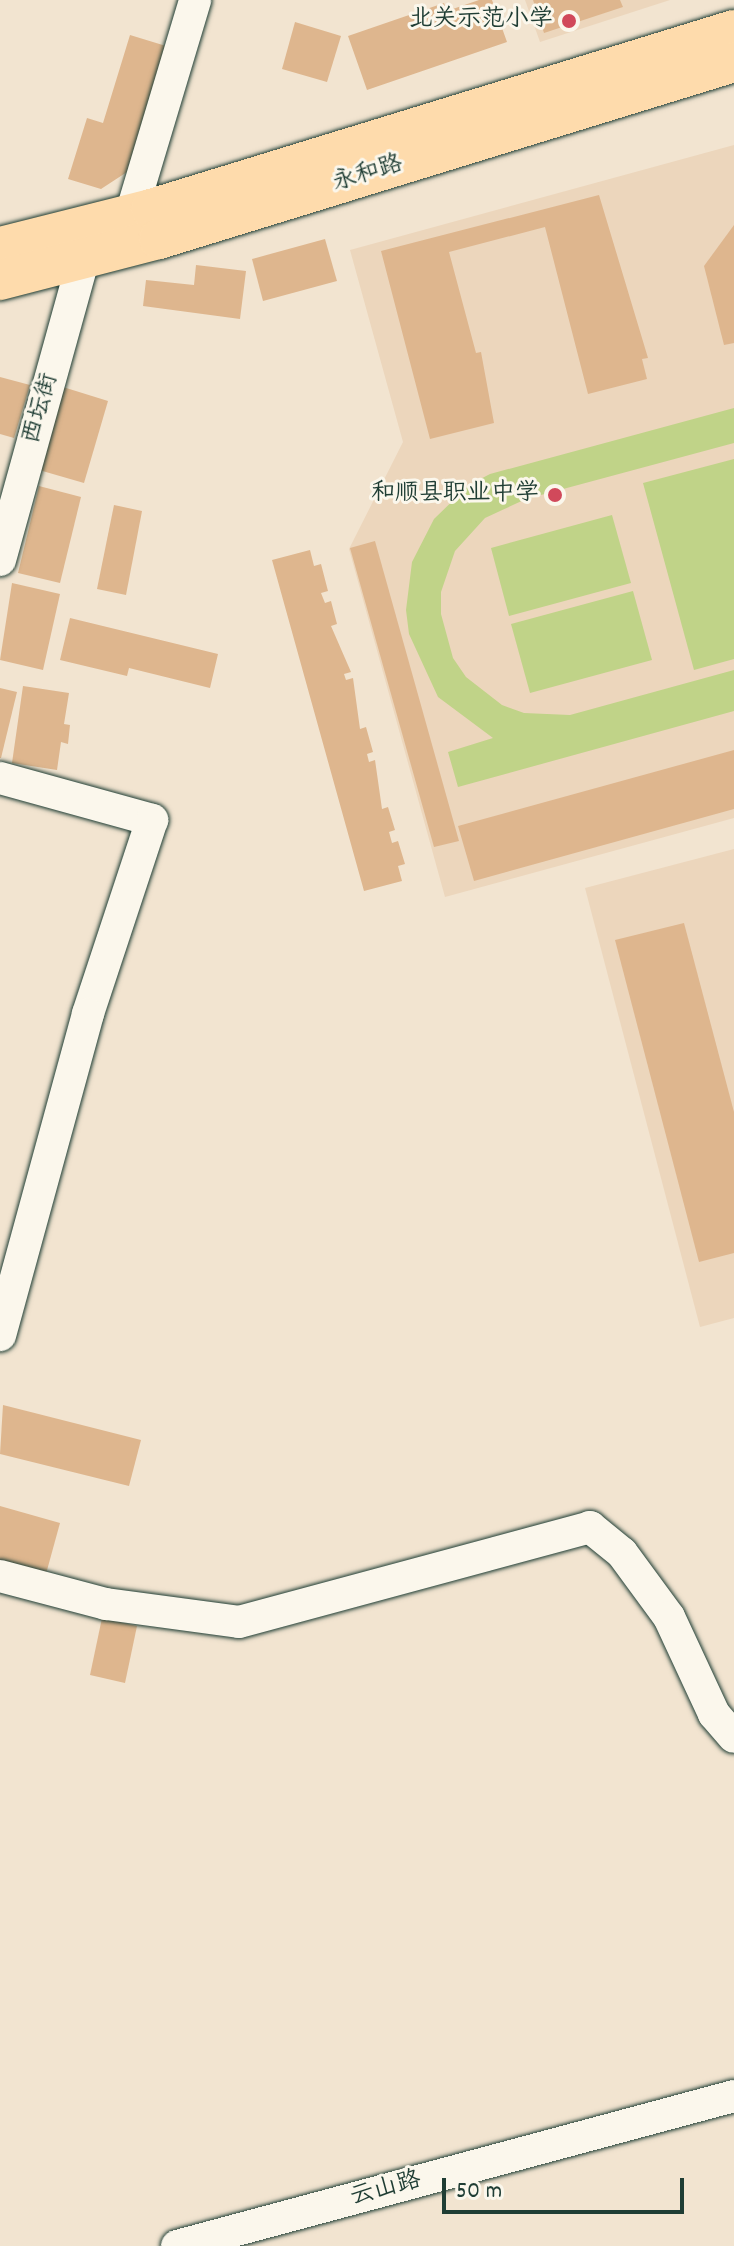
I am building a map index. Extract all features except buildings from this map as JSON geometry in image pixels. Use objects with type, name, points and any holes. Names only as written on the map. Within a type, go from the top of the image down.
[{"type":"main road","name":"永和路","points":[[0,247],[131,214],[734,30]]},
{"type":"main road","name":"永和路","points":[[0,280],[84,258],[734,62]]},
{"type":"street","points":[[131,214],[195,0]]},
{"type":"street","name":"西坛街","points":[[0,560],[84,258]]},
{"type":"street","points":[[0,778],[152,820],[88,1014],[0,1335]]},
{"type":"street","points":[[0,1576],[106,1604],[239,1622],[590,1527],[622,1553],[669,1617],[714,1714],[734,1737]]},
{"type":"street","name":"云山路","points":[[177,2246],[734,2096]]},
{"type":"shaded area","name":"北关示范小学","points":[[525,0],[670,0],[540,42]]},
{"type":"shaded area","name":"和顺县职业中学","points":[[734,145],[734,818],[445,897],[349,549],[403,442],[350,250]]},
{"type":"shaded area","points":[[734,849],[734,1318],[700,1327],[585,888]]},
{"type":"green space","points":[[734,408],[734,443],[526,499],[485,518],[455,551],[441,592],[441,614],[453,658],[466,677],[502,705],[524,713],[570,715],[734,670],[734,711],[458,787],[448,752],[493,738],[438,697],[409,634],[406,610],[412,562],[434,519],[469,485],[490,474]]},
{"type":"green space","points":[[734,459],[734,659],[694,670],[643,483]]},
{"type":"green space","points":[[612,515],[631,583],[509,616],[491,548]]},
{"type":"green space","points":[[633,591],[652,660],[530,693],[511,624]]},
{"type":"place","name":"北关示范小学","points":[[569,21]]},
{"type":"place","name":"和顺县职业中学","points":[[555,495]]}]
